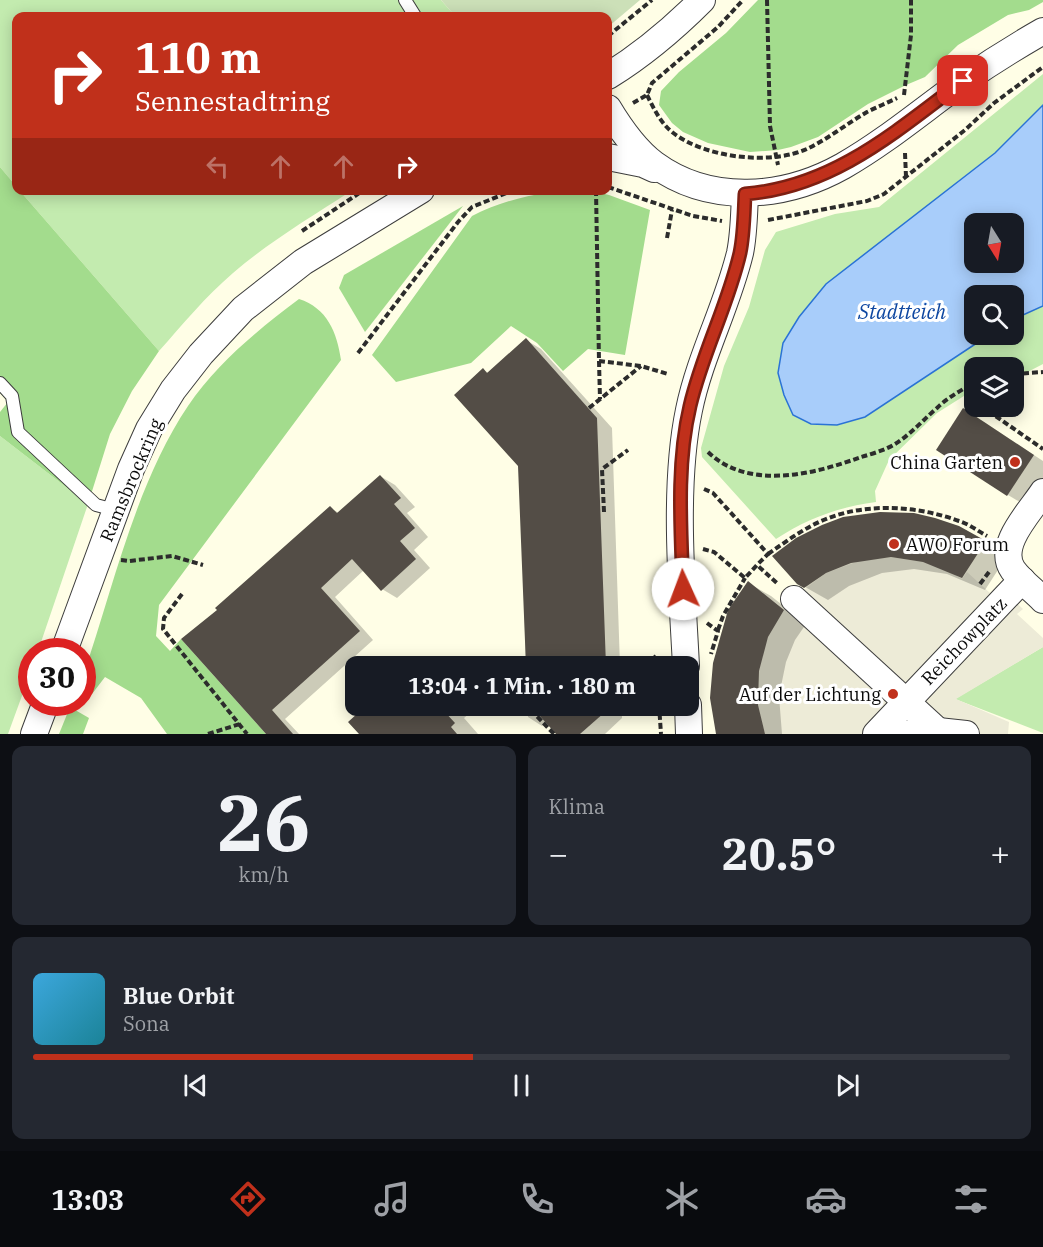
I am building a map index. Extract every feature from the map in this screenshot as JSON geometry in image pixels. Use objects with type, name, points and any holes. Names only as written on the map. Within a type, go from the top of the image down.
[{"type":"street","points":[[612,74],[679,22],[702,0]]},
{"type":"street","points":[[612,158],[643,164],[706,189],[745,194],[783,189],[817,178],[843,166],[904,126],[963,81],[1043,31]]},
{"type":"street","points":[[612,114],[638,150],[652,163],[674,177]]},
{"type":"street","points":[[686,656],[682,550],[684,444],[694,390],[740,252],[745,194]]},
{"type":"street","name":"Ramsbrockring","points":[[69,638],[115,510],[149,429],[172,390],[201,354],[243,309],[303,262],[412,196]]},
{"type":"street","points":[[1043,492],[1012,538],[1007,550],[1008,560],[1022,580],[1043,600]]},
{"type":"street","name":"Reichowplatz","points":[[876,734],[1022,580]]},
{"type":"street","points":[[794,599],[938,731]]},
{"type":"street","points":[[34,734],[41,716]]},
{"type":"street","points":[[688,716],[689,734]]},
{"type":"street","points":[[904,734],[938,731],[966,734]]},
{"type":"lane","points":[[0,384],[12,396],[18,432],[96,505],[115,510]]},
{"type":"path","points":[[612,33],[652,0]]},
{"type":"path","points":[[743,0],[718,27],[652,83],[647,95],[660,119],[671,132],[702,149],[739,157],[777,156],[808,149],[869,111],[904,95],[911,0]]},
{"type":"path","points":[[767,0],[770,126],[783,189]]},
{"type":"path","points":[[612,188],[672,210],[710,219],[744,222],[788,218],[875,199],[893,188],[994,103],[1043,67]]},
{"type":"path","points":[[358,353],[465,214],[472,207],[502,195]]},
{"type":"path","points":[[596,195],[600,399]]},
{"type":"path","points":[[667,238],[672,210]]},
{"type":"path","points":[[599,361],[641,366],[668,374]]},
{"type":"path","points":[[589,408],[641,366]]},
{"type":"path","points":[[1024,374],[1043,372]]},
{"type":"path","points":[[684,444],[700,446],[731,467],[750,472],[786,475],[815,471],[849,462],[893,446],[912,433],[938,406],[964,390]]},
{"type":"path","points":[[997,417],[1043,449]]},
{"type":"path","points":[[604,512],[602,469],[628,450]]},
{"type":"path","points":[[682,485],[713,493],[768,554]]},
{"type":"path","points":[[718,631],[723,616],[745,578],[757,565],[768,554],[794,536],[820,522],[863,510],[880,508],[914,510],[935,513],[962,522],[988,537]]},
{"type":"path","points":[[682,550],[706,549],[714,552],[745,578]]},
{"type":"path","points":[[99,557],[129,561],[172,556],[203,565]]},
{"type":"path","points":[[757,565],[794,599]]},
{"type":"path","points":[[980,584],[991,570]]},
{"type":"path","points":[[182,594],[164,618],[164,629],[247,734]]},
{"type":"path","points":[[537,716],[554,734]]},
{"type":"path","points":[[660,716],[662,734]]},
{"type":"path","points":[[208,734],[240,724]]},
{"type":"green space","points":[[0,0],[441,0],[452,12],[12,12],[12,181],[0,167]]},
{"type":"green space","points":[[441,0],[640,0],[612,24],[612,12],[452,12]]},
{"type":"green space","points":[[758,0],[1043,0],[1043,2],[1029,10],[1008,15],[958,45],[925,77],[868,104],[818,137],[778,150],[750,152],[708,143],[683,132],[672,123],[659,105],[661,91],[679,72],[726,33]]},
{"type":"green space","points":[[1043,74],[1043,105],[995,153],[958,181],[811,424],[838,425],[865,417],[974,345],[1024,345],[1024,315],[1043,306],[1043,364],[1024,374],[1024,357],[964,357],[964,396],[937,413],[889,460],[875,491],[876,502],[824,515],[776,539],[702,457],[701,448],[724,366],[749,307],[765,250],[776,232],[835,214],[879,207]]},
{"type":"green space","points":[[0,167],[12,181],[12,195],[23,195],[159,351],[132,391],[110,434],[88,504],[0,436],[0,412],[8,402],[0,393]]},
{"type":"green space","points":[[23,195],[345,195],[276,240],[233,273],[159,351]]},
{"type":"green space","points":[[609,195],[650,210],[625,355],[588,349],[563,371],[537,343],[511,326],[471,363],[396,382],[372,355],[472,216],[499,204],[528,196]]},
{"type":"green space","points":[[463,206],[365,332],[339,288],[344,275]]},
{"type":"green space","points":[[299,299],[317,308],[329,322],[337,340],[341,360],[159,605],[156,636],[170,651],[181,639],[266,734],[167,734],[141,698],[105,677],[96,689],[95,638],[127,537],[154,468],[170,436],[199,390],[225,361]]},
{"type":"green space","points":[[0,436],[88,504],[42,638],[18,638],[18,707],[8,734],[0,734]]},
{"type":"green space","points":[[1043,647],[1043,733],[955,699]]},
{"type":"green space","points":[[66,716],[89,718],[83,734],[59,734]]},
{"type":"shaded area","points":[[891,557],[943,568],[962,579],[967,572],[990,593],[997,585],[1023,609],[1017,614],[1043,638],[1043,647],[956,699],[1009,722],[1008,734],[765,734],[758,706],[759,671],[772,627],[784,609],[802,591],[826,573],[859,561]]},
{"type":"water","name":"Stadtteich","points":[[1043,105],[1043,306],[1024,315],[1024,285],[964,285],[964,345],[974,345],[865,417],[837,425],[811,424],[793,415],[778,373],[783,343],[799,317],[826,284],[995,153]]},
{"type":"building","points":[[526,338],[597,418],[606,656],[526,656],[518,466],[454,395],[483,368],[487,373]]},
{"type":"building","points":[[963,408],[964,417],[977,417],[1034,455],[1007,496],[936,450]]},
{"type":"building","points":[[380,475],[401,498],[394,504],[415,528],[400,541],[416,559],[381,591],[352,559],[321,588],[360,631],[272,710],[293,734],[266,734],[181,639],[217,610],[215,608],[330,506],[337,513]]},
{"type":"building","points":[[880,512],[914,513],[935,518],[959,526],[986,541],[962,578],[923,562],[891,557],[851,563],[826,573],[804,588],[797,584],[772,556],[796,538],[822,525],[843,517]]},
{"type":"building","points":[[748,581],[784,610],[768,637],[759,671],[758,705],[765,734],[716,734],[710,698],[713,663],[728,610]]},
{"type":"building","points":[[355,716],[449,716],[455,723],[451,727],[457,734],[359,734],[348,722]]},
{"type":"building","points":[[540,716],[600,716],[580,734],[556,734]]},
{"type":"place","name":"China Garten","points":[[1015,462]]},
{"type":"place","name":"AWO Forum","points":[[894,544]]},
{"type":"place","name":"Auf der Lichtung","points":[[893,694]]},
{"type":"route","points":[[683,589],[681,502],[686,427],[699,373],[740,252],[745,194],[783,189],[817,178],[843,166],[904,126],[963,81]]}]
